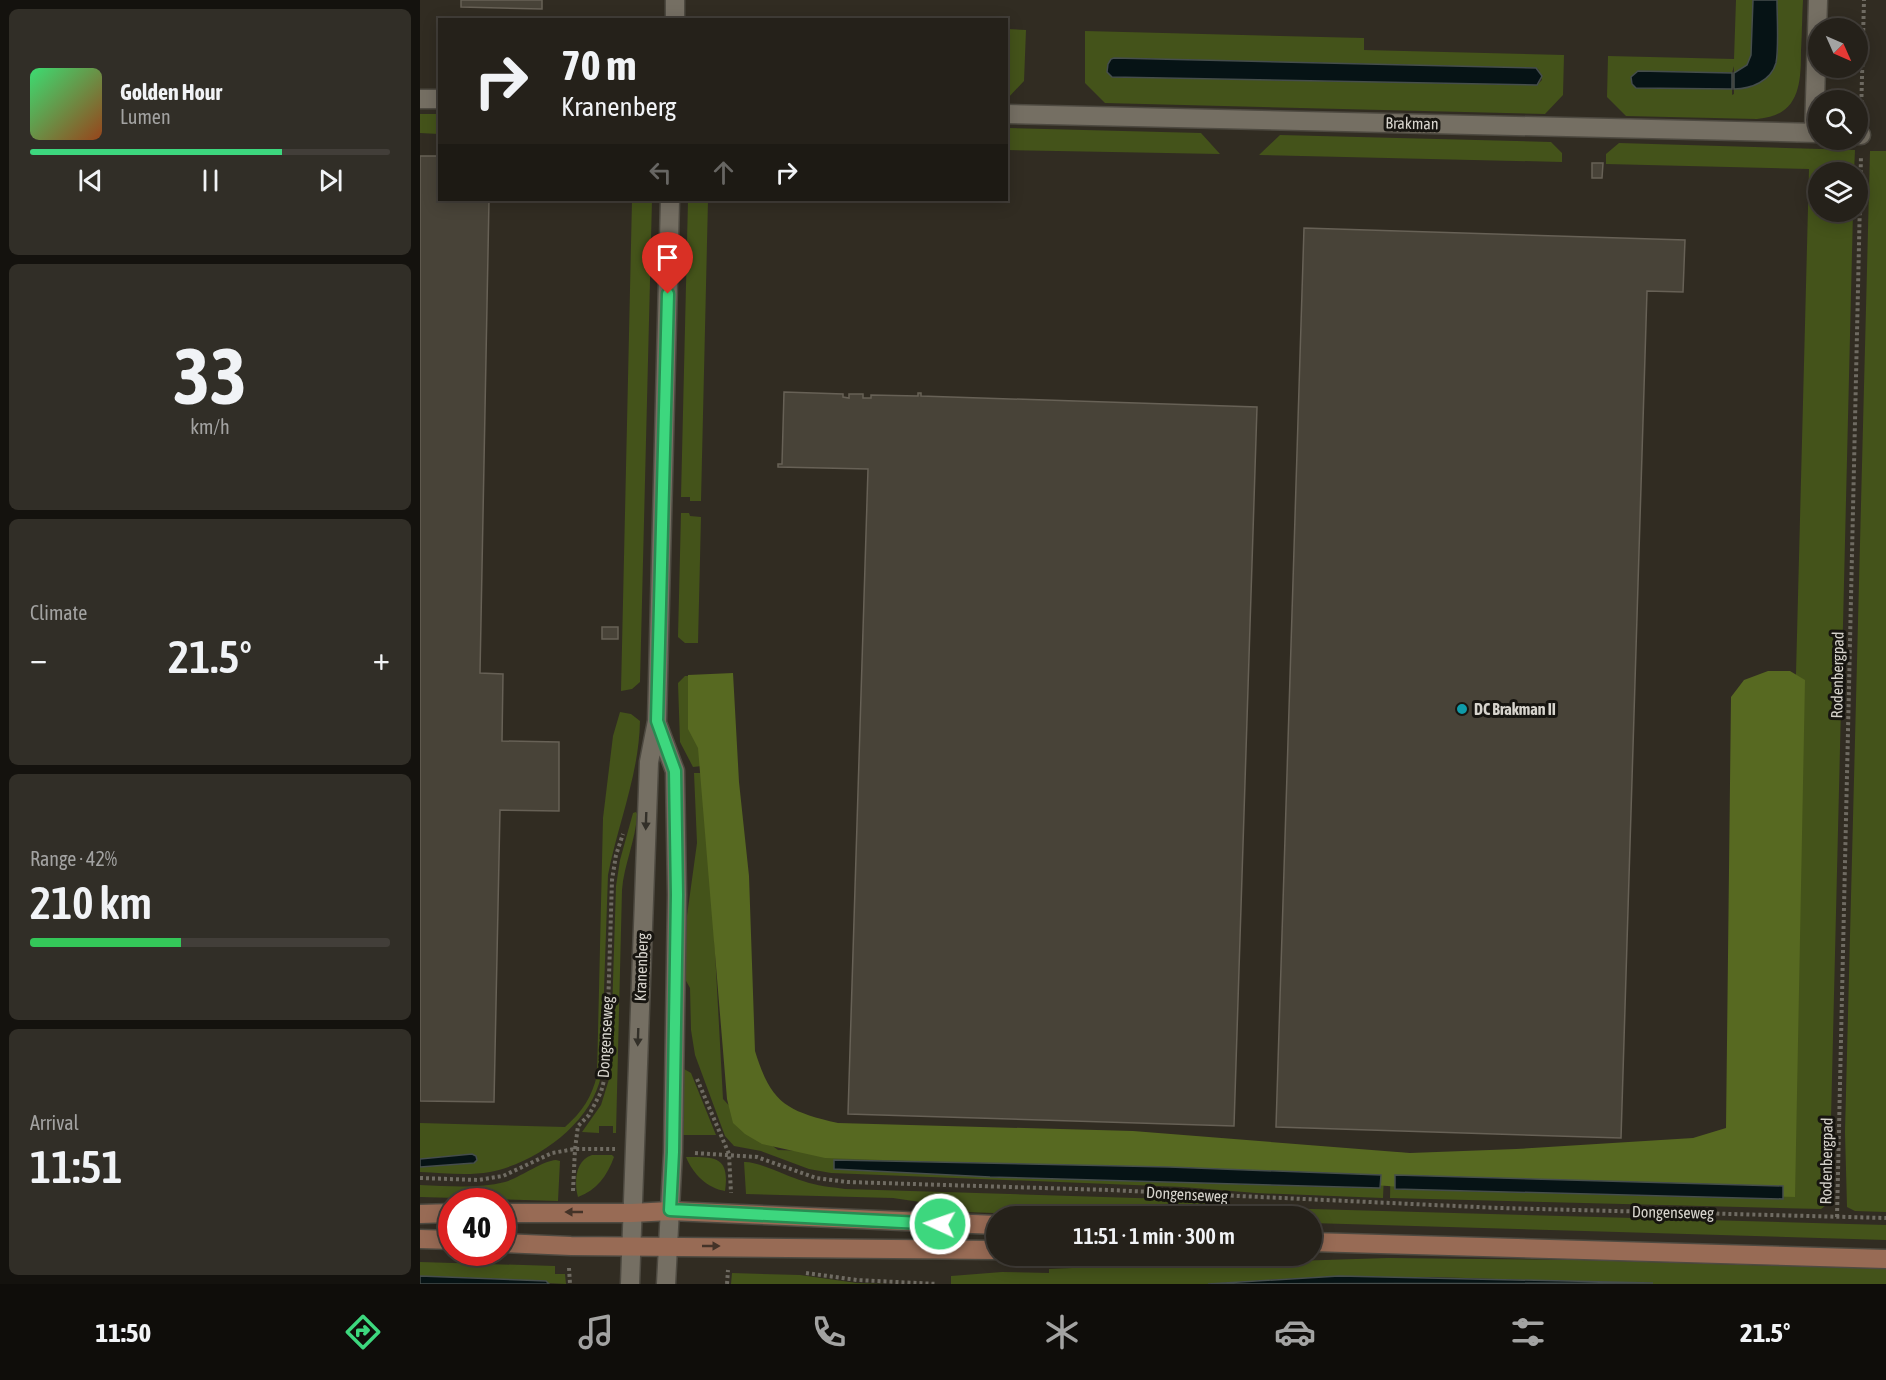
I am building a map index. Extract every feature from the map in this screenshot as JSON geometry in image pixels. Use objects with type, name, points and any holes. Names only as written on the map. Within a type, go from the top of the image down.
[{"type":"street","points":[[675,0],[675,18]]},
{"type":"street","points":[[1817,90],[1818,0]]},
{"type":"street","points":[[420,99],[438,99]]},
{"type":"street","name":"Brakman","points":[[1008,114],[1808,133]]},
{"type":"street","name":"Kranenberg","points":[[630,1284],[649,762],[657,721],[670,201]]},
{"type":"street","name":"Kranenberg","points":[[657,721],[675,771],[677,895],[673,1152],[666,1284]]},
{"type":"street","points":[[516,1213],[632,1213],[670,1210],[986,1225]]},
{"type":"street","points":[[420,1214],[438,1213]]},
{"type":"street","points":[[420,1239],[438,1240]]},
{"type":"street","points":[[1322,1242],[1886,1259]]},
{"type":"street","points":[[516,1243],[986,1250]]},
{"type":"path","name":"Rodenbergpad","points":[[1861,90],[1864,0]]},
{"type":"path","name":"Rodenbergpad","points":[[1837,1216],[1859,150]]},
{"type":"path","name":"Dongenseweg","points":[[420,1178],[478,1180],[503,1176],[552,1153],[575,1149],[578,1126],[589,1114],[601,1092],[606,1073],[612,880],[616,855],[625,825]]},
{"type":"path","name":"Dongenseweg","points":[[694,1072],[729,1154],[757,1157],[816,1178],[847,1182],[1109,1190],[1499,1208],[1886,1218]]},
{"type":"path","points":[[569,1270],[570,1284]]},
{"type":"path","points":[[727,1284],[728,1270],[738,1271]]},
{"type":"path","points":[[801,1272],[857,1280],[937,1284]]},
{"type":"green space","points":[[1736,0],[1753,0],[1751,55],[1747,65],[1734,73],[1734,66],[1732,73],[1638,71],[1631,80],[1636,88],[1732,89],[1732,95],[1734,89],[1760,83],[1770,75],[1776,63],[1777,0],[1803,0],[1798,87],[1795,97],[1782,112],[1771,117],[1757,119],[1626,116],[1607,97],[1608,56],[1734,59]]},
{"type":"green space","points":[[1008,29],[1026,30],[1024,81],[1008,98]]},
{"type":"green space","points":[[1085,31],[1364,38],[1364,50],[1564,55],[1563,95],[1545,114],[1105,103],[1085,83]],"holes":[[[1114,58],[1536,68],[1542,80],[1537,85],[1112,77]]]},
{"type":"green space","points":[[420,114],[438,114],[438,134],[420,133]]},
{"type":"green space","points":[[1008,128],[1201,133],[1220,154],[1008,150]]},
{"type":"green space","points":[[1280,135],[1551,142],[1562,153],[1562,162],[1259,155]]},
{"type":"green space","points":[[1619,143],[1855,150],[1854,162],[1808,162],[1808,169],[1606,164],[1606,154]]},
{"type":"green space","points":[[1870,151],[1886,151],[1886,1212],[1855,1211],[1847,1207],[1845,1132]]},
{"type":"green space","points":[[632,201],[652,201],[640,682],[632,689],[621,691]]},
{"type":"green space","points":[[688,201],[708,201],[701,501],[690,501],[690,497],[681,497]]},
{"type":"green space","points":[[1808,208],[1808,222],[1853,222],[1831,1119],[1825,1206],[1821,1209],[1390,1198],[1391,1152],[1783,1179]],"holes":[[[1395,1176],[1783,1199],[1395,1189]]]},
{"type":"green space","points":[[681,513],[701,517],[698,643],[685,643],[678,637]]},
{"type":"green space","points":[[1768,671],[1790,671],[1805,680],[1795,1197],[1401,1187],[1172,1170],[825,1158],[762,1144],[745,1134],[733,1123],[727,1099],[698,748],[688,729],[688,675],[733,673],[739,782],[749,876],[755,1051],[767,1082],[783,1102],[793,1109],[838,1123],[1133,1131],[1410,1153],[1693,1138],[1726,1128],[1731,697],[1744,680]]},
{"type":"green space","points":[[685,676],[700,676],[723,1099],[754,1132],[778,1150],[833,1152],[1385,1152],[1383,1198],[1256,1193],[1183,1187],[831,1173],[809,1169],[761,1151],[734,1146],[725,1136],[695,1055],[691,1030],[690,988],[685,979],[686,923],[697,843],[694,773],[702,773],[702,766],[693,767],[680,742],[678,683]],"holes":[[[834,1160],[1381,1175],[1379,1188],[990,1177]]]},
{"type":"green space","points":[[620,712],[631,714],[640,721],[639,741],[632,780],[608,875],[601,1076],[595,1094],[574,1125],[559,1139],[525,1160],[482,1173],[420,1172],[420,1167],[474,1163],[472,1154],[420,1159],[420,1123],[565,1127],[581,1110],[589,1097],[597,1075],[603,818],[613,736]]},
{"type":"green space","points":[[636,812],[635,833],[622,890],[616,1133],[613,1133],[613,1126],[599,1126],[599,1133],[582,1132],[601,1105],[610,1076],[616,886],[620,860],[633,813]]},
{"type":"green space","points":[[684,1069],[691,1073],[716,1135],[681,1135]]},
{"type":"green space","points":[[592,1155],[612,1155],[614,1157],[600,1182],[578,1197],[576,1179],[579,1167],[586,1158]]},
{"type":"green space","points":[[686,1157],[705,1157],[723,1165],[726,1179],[725,1191],[712,1187],[701,1179]]},
{"type":"green space","points":[[550,1161],[560,1161],[558,1201],[516,1200],[516,1188],[438,1188],[438,1198],[420,1197],[420,1185],[484,1186],[511,1180]]},
{"type":"green space","points":[[744,1162],[750,1162],[808,1183],[845,1189],[1168,1199],[1252,1206],[986,1206],[986,1213],[963,1212],[893,1198],[746,1194]]},
{"type":"green space","points":[[1322,1209],[1886,1225],[1886,1240],[1322,1223]]},
{"type":"green space","points":[[1388,1258],[1580,1260],[1886,1269],[1886,1284],[1653,1284],[1435,1277],[1282,1279],[1208,1284],[951,1284],[951,1276],[1002,1272],[1049,1273],[1049,1269],[1141,1266],[1322,1266],[1322,1260]]},
{"type":"green space","points":[[420,1262],[438,1263],[438,1266],[555,1266],[555,1274],[565,1274],[566,1284],[420,1276]]},
{"type":"green space","points":[[732,1273],[800,1275],[857,1283],[887,1284],[731,1284]]},
{"type":"shaded area","points":[[1753,0],[1777,0],[1776,63],[1770,75],[1760,83],[1734,89],[1734,73],[1747,65],[1751,55]]},
{"type":"shaded area","points":[[1114,58],[1536,68],[1542,76],[1537,85],[1112,77],[1107,72],[1108,64]]},
{"type":"shaded area","points":[[1638,71],[1732,73],[1732,89],[1636,88],[1632,84],[1631,77]]},
{"type":"shaded area","points":[[472,1154],[477,1160],[474,1163],[420,1167],[420,1159]]},
{"type":"shaded area","points":[[834,1160],[1169,1167],[1381,1175],[1380,1188],[990,1177],[834,1169]]},
{"type":"shaded area","points":[[1395,1175],[1783,1186],[1783,1199],[1395,1189]]},
{"type":"shaded area","points":[[420,1276],[546,1281],[549,1284],[420,1284]]},
{"type":"shaded area","points":[[1339,1276],[1653,1283],[1208,1284]]},
{"type":"building","points":[[461,0],[542,0],[542,9],[461,7]]},
{"type":"building","points":[[420,156],[438,156],[438,201],[489,201],[480,673],[503,674],[502,741],[559,742],[559,811],[500,810],[494,1102],[420,1101]]},
{"type":"building","points":[[1592,163],[1603,163],[1602,178],[1592,178]]},
{"type":"building","name":"DC Brakman II","points":[[1304,228],[1685,240],[1683,292],[1647,291],[1621,1138],[1276,1127]]},
{"type":"building","points":[[784,392],[843,394],[843,397],[849,398],[849,394],[863,394],[863,398],[871,398],[871,395],[918,396],[918,393],[921,393],[921,396],[1257,407],[1234,1126],[848,1114],[868,469],[778,467],[778,464],[782,464]]},
{"type":"building","points":[[602,627],[618,627],[618,639],[602,639]]},
{"type":"place","name":"DC Brakman II","points":[[1462,709]]},
{"type":"route","points":[[668,294],[657,721],[675,771],[677,895],[670,1210],[940,1224]]}]
